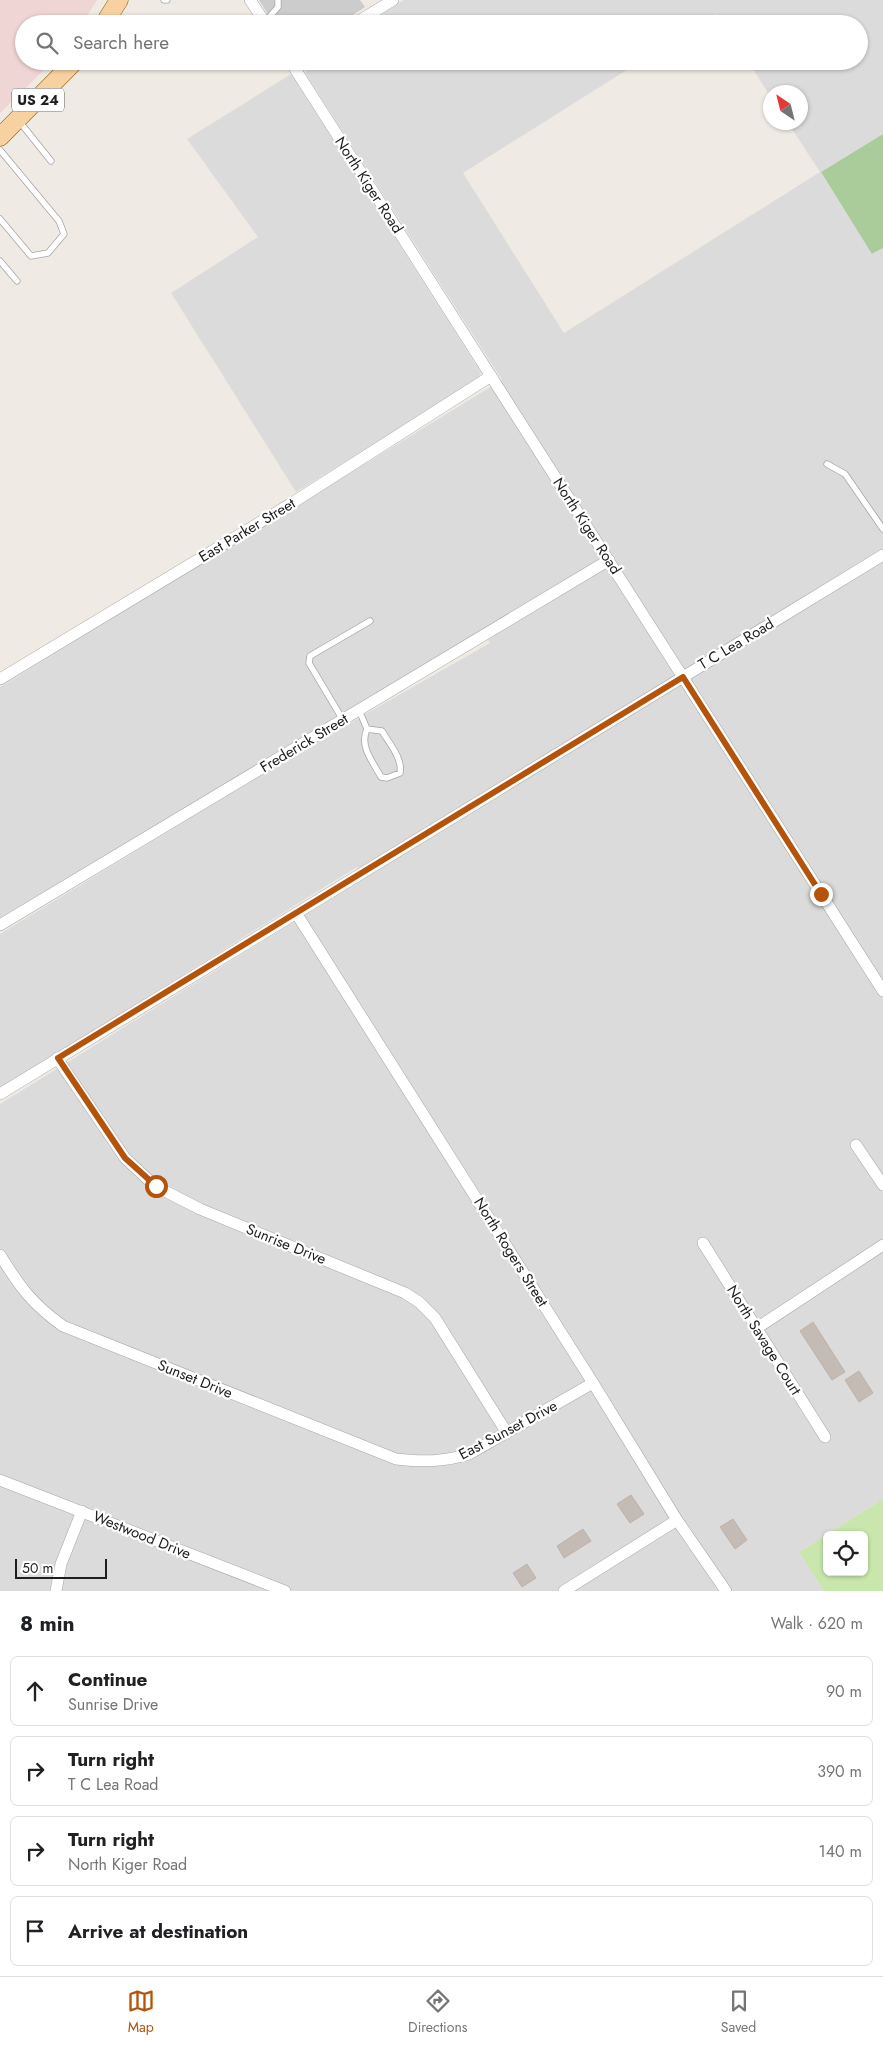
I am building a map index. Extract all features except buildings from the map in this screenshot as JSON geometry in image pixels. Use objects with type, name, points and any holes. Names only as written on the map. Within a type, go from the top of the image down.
[{"type":"main road","points":[[110,15],[119,0]]},
{"type":"main road","name":"US 24","points":[[0,137],[66,70]]},
{"type":"street","points":[[250,0],[260,15]]},
{"type":"street","points":[[368,15],[392,0]]},
{"type":"street","name":"North Kiger Road","points":[[297,70],[883,991]]},
{"type":"street","name":"East Parker Street","points":[[0,678],[292,503],[491,376]]},
{"type":"street","name":"T C Lea Road","points":[[0,1094],[883,554]]},
{"type":"street","name":"Frederick Street","points":[[0,925],[609,560]]},
{"type":"street","name":"North Rogers Street","points":[[296,913],[593,1383],[677,1520],[726,1591]]},
{"type":"street","name":"Sunrise Drive","points":[[58,1058],[125,1158],[156,1186],[200,1209],[405,1293],[419,1302],[434,1318],[507,1433]]},
{"type":"street","points":[[856,1145],[883,1185]]},
{"type":"street","name":"North Savage Court","points":[[703,1243],[825,1437]]},
{"type":"street","points":[[757,1328],[883,1245]]},
{"type":"street","name":"Sunset Drive","points":[[0,1255],[23,1291],[39,1309],[63,1326],[396,1459],[418,1462]]},
{"type":"street","name":"East Sunset Drive","points":[[418,1462],[461,1456],[507,1433],[593,1383]]},
{"type":"street","name":"Westwood Drive","points":[[0,1480],[284,1591]]},
{"type":"street","points":[[56,1591],[61,1564],[82,1511]]},
{"type":"street","points":[[564,1591],[677,1520]]},
{"type":"lane","points":[[272,15],[278,7],[278,0]]},
{"type":"lane","points":[[18,120],[51,161]]},
{"type":"lane","points":[[0,150],[59,221],[64,234],[48,253],[31,256],[0,219]]},
{"type":"lane","points":[[0,261],[17,281]]},
{"type":"lane","points":[[827,464],[845,474],[883,529]]},
{"type":"lane","points":[[343,720],[308,663],[310,656],[370,621]]},
{"type":"lane","points":[[359,710],[367,729],[363,737],[365,747],[381,777],[387,778],[400,773],[402,766],[382,731],[367,729]]},
{"type":"shaded area","points":[[0,0],[97,0],[88,15],[15,15],[15,70],[44,70],[0,113]]},
{"type":"shaded area","points":[[259,0],[360,0],[365,7],[353,15],[268,15]]},
{"type":"shaded area","points":[[404,0],[883,0],[883,134],[821,172],[873,254],[883,248],[883,1499],[832,1531],[823,1531],[823,1537],[799,1552],[824,1591],[0,1591],[0,1104],[365,878],[357,867],[0,1088],[0,934],[287,759],[490,643],[483,632],[0,918],[0,687],[502,380],[306,74],[306,70],[627,70],[463,173],[564,333],[820,172],[793,130],[808,130],[808,85],[763,85],[754,70],[868,70],[868,15],[380,15]]},
{"type":"shaded area","points":[[291,74],[481,373],[478,380],[296,492],[171,293],[258,237],[187,139]]},
{"type":"green space","points":[[883,134],[883,248],[872,254],[821,172]]},
{"type":"green space","points":[[883,1499],[883,1591],[824,1591],[799,1552],[823,1537],[823,1576],[868,1576],[868,1531],[832,1531]]},
{"type":"route","points":[[156,1186],[125,1158],[58,1058],[683,677],[821,894]]}]
